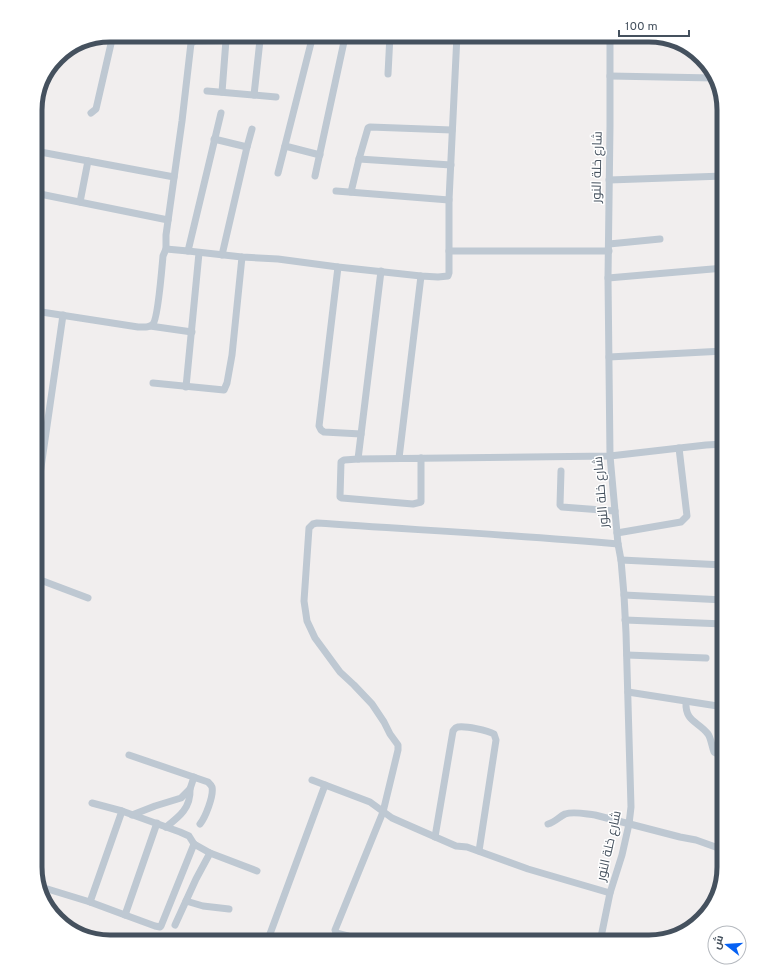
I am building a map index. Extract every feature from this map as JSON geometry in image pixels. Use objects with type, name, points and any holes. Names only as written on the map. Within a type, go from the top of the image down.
[{"type":"street","points":[[91,113],[96,108],[111,42]]},
{"type":"street","points":[[150,326],[154,323],[157,309],[166,249],[166,235],[191,43],[193,42]]},
{"type":"street","points":[[222,92],[226,42]]},
{"type":"street","points":[[254,95],[260,42]]},
{"type":"street","points":[[278,173],[311,42]]},
{"type":"street","points":[[315,176],[344,42]]},
{"type":"street","points":[[388,74],[390,42]]},
{"type":"street","points":[[166,249],[284,260],[421,276],[448,276],[450,166],[456,42]]},
{"type":"street","name":"شارع خلة النور","points":[[601,935],[610,894],[622,855],[631,807],[624,595],[610,456],[608,278],[610,42]]},
{"type":"street","points":[[610,76],[709,78]]},
{"type":"street","points":[[207,91],[276,97]]},
{"type":"street","points":[[188,251],[221,113]]},
{"type":"street","points":[[351,192],[368,128],[452,130]]},
{"type":"street","points":[[222,255],[252,129]]},
{"type":"street","points":[[214,139],[247,147]]},
{"type":"street","points":[[285,146],[320,155]]},
{"type":"street","points":[[42,152],[174,177]]},
{"type":"street","points":[[359,159],[450,166]]},
{"type":"street","points":[[80,202],[88,161]]},
{"type":"street","points":[[609,180],[717,176]]},
{"type":"street","points":[[336,191],[449,200]]},
{"type":"street","points":[[42,194],[168,220]]},
{"type":"street","points":[[449,251],[609,247],[660,239]]},
{"type":"street","points":[[186,387],[199,253]]},
{"type":"street","points":[[152,383],[224,390],[227,383],[232,355],[242,257]]},
{"type":"street","points":[[338,267],[319,426],[324,432],[361,434]]},
{"type":"street","points":[[608,278],[717,269]]},
{"type":"street","points":[[358,459],[381,272]]},
{"type":"street","points":[[399,458],[421,276]]},
{"type":"street","points":[[42,312],[138,327],[150,326],[192,332]]},
{"type":"street","points":[[42,457],[63,315]]},
{"type":"street","points":[[609,357],[717,351]]},
{"type":"street","points":[[421,458],[421,502],[414,504],[340,497],[341,462],[344,460],[399,458],[610,456],[717,445]]},
{"type":"street","points":[[617,533],[681,522],[684,519],[686,516],[679,448]]},
{"type":"street","points":[[561,471],[560,505],[562,507],[615,511]]},
{"type":"street","points":[[344,935],[336,933],[335,930],[383,812],[398,745],[372,704],[340,672],[329,658],[315,638],[307,622],[304,601],[310,528],[313,524],[317,524],[536,537],[618,544]]},
{"type":"street","points":[[621,560],[717,565]]},
{"type":"street","points":[[42,581],[88,598]]},
{"type":"street","points":[[624,595],[717,600]]},
{"type":"street","points":[[625,620],[717,624]]},
{"type":"street","points":[[627,655],[706,658]]},
{"type":"street","points":[[628,692],[717,707]]},
{"type":"street","points":[[686,702],[685,709],[688,716],[709,735],[714,752],[717,754]]},
{"type":"street","points":[[435,837],[452,731],[458,727],[474,728],[491,732],[494,734],[496,740],[479,851]]},
{"type":"street","points":[[129,755],[208,782],[212,786],[212,794],[204,820],[200,824]]},
{"type":"street","points":[[166,827],[180,816],[187,807],[194,777]]},
{"type":"street","points":[[312,780],[370,802],[392,818],[456,846],[467,847],[528,869],[610,894]]},
{"type":"street","points":[[270,935],[325,785]]},
{"type":"street","points":[[132,815],[181,798],[190,789]]},
{"type":"street","points":[[92,803],[122,811],[180,832],[189,836],[194,844],[210,853],[257,871]]},
{"type":"street","points":[[90,902],[122,811]]},
{"type":"street","points":[[548,824],[553,823],[564,815],[572,813],[595,815],[696,840],[717,848]]},
{"type":"street","points":[[125,915],[157,823]]},
{"type":"street","points":[[45,888],[90,902],[160,927],[162,926],[194,844]]},
{"type":"street","points":[[175,925],[196,879],[210,853]]},
{"type":"street","points":[[186,901],[202,906],[229,909]]}]
